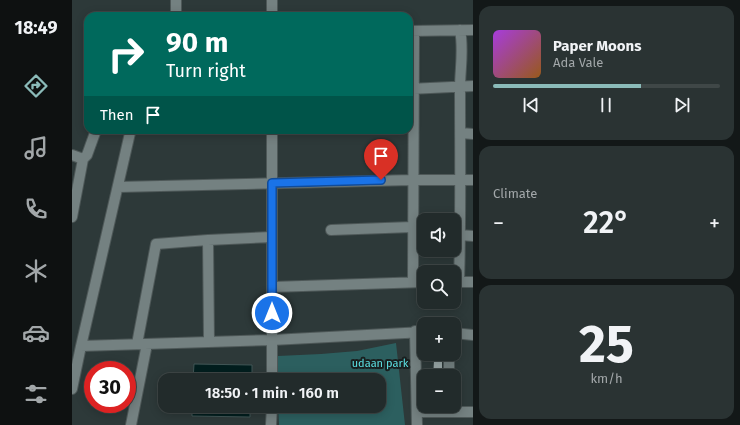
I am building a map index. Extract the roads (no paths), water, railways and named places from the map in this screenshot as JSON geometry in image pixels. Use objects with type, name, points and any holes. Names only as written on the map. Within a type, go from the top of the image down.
[{"type":"street","points":[[176,0],[176,12]]},
{"type":"street","points":[[272,0],[272,12]]},
{"type":"street","points":[[460,30],[462,42],[460,87],[460,213]]},
{"type":"street","points":[[413,31],[473,30]]},
{"type":"street","points":[[413,88],[473,86]]},
{"type":"street","points":[[461,133],[473,134]]},
{"type":"street","points":[[72,217],[83,160],[94,134]]},
{"type":"street","points":[[72,389],[77,351],[131,134]]},
{"type":"street","points":[[272,134],[272,373]]},
{"type":"street","points":[[412,134],[413,282]]},
{"type":"street","points":[[72,155],[83,160]]},
{"type":"street","points":[[118,187],[412,180],[473,180]]},
{"type":"street","points":[[331,230],[412,227]]},
{"type":"street","points":[[461,235],[473,236]]},
{"type":"street","points":[[131,425],[156,244],[272,237]]},
{"type":"street","points":[[208,240],[210,342]]},
{"type":"street","points":[[272,287],[417,282]]},
{"type":"street","points":[[461,282],[473,282]]},
{"type":"street","points":[[77,351],[142,344],[272,340],[417,331]]},
{"type":"street","points":[[461,334],[473,335]]},
{"type":"street","points":[[417,386],[417,408]]},
{"type":"street","points":[[461,410],[473,412]]},
{"type":"street","points":[[272,413],[272,425]]},
{"type":"street","points":[[417,425],[418,413]]},
{"type":"park label","name":"udaan park","points":[[380,363]]}]
